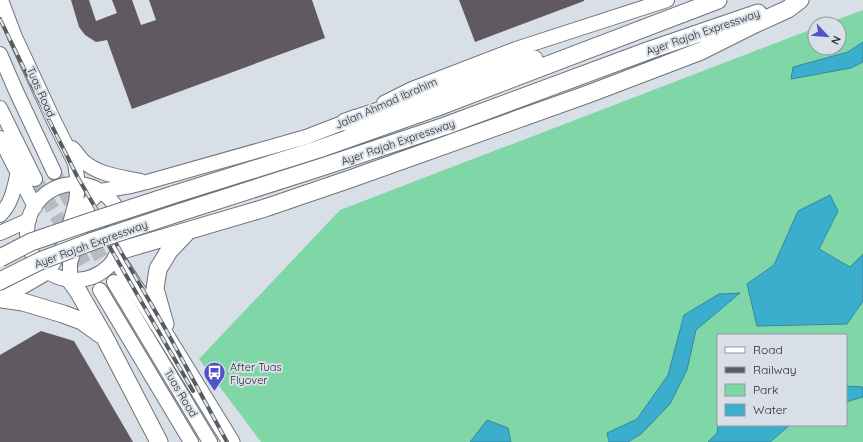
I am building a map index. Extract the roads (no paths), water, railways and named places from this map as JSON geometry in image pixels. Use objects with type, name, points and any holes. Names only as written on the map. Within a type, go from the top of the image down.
[{"type":"highway","name":"Ayer Rajah Expressway","points":[[0,258],[31,242],[86,223],[319,149],[414,116],[718,0]]},
{"type":"highway","name":"Ayer Rajah Expressway","points":[[0,281],[40,261],[93,241],[333,164],[445,126],[650,50],[796,0]]},
{"type":"highway","points":[[231,442],[167,338],[118,254],[189,230],[265,208],[591,93],[701,51],[788,9],[800,0]]},
{"type":"highway","points":[[345,122],[388,109],[500,70],[642,28]]},
{"type":"highway","points":[[167,338],[155,289],[158,269],[169,251],[189,230]]},
{"type":"highway","points":[[70,280],[105,338],[159,442]]},
{"type":"highway","points":[[1,299],[23,302],[82,321],[105,338]]},
{"type":"main road","name":"Tuas Road","points":[[1,0],[15,37],[75,163],[78,184],[76,202],[64,245],[48,272]]},
{"type":"main road","name":"Jalan Ahmad Ibrahim","points":[[100,191],[147,182],[306,137],[345,122],[412,89],[516,49],[667,0]]},
{"type":"main road","name":"Tuas Road","points":[[0,54],[54,172]]},
{"type":"main road","points":[[0,108],[35,178]]},
{"type":"main road","points":[[54,121],[66,140],[83,161],[103,172],[147,182]]},
{"type":"main road","points":[[0,138],[35,206]]},
{"type":"main road","points":[[0,216],[6,209],[14,193],[18,172]]},
{"type":"main road","points":[[78,184],[89,186],[100,191],[109,198],[121,217],[123,228],[122,240],[118,254],[107,268],[96,276],[83,280],[70,280],[60,278],[48,272],[40,265],[29,247],[27,236],[29,220],[35,206],[41,199],[49,192],[63,186],[78,184]]},
{"type":"main road","points":[[70,280],[70,263],[89,203],[100,191]]},
{"type":"main road","points":[[0,233],[29,220]]},
{"type":"main road","points":[[0,253],[9,262],[12,268],[9,284],[1,299]]},
{"type":"main road","points":[[1,299],[48,272]]},
{"type":"main road","name":"Tuas Road","points":[[114,282],[210,442]]},
{"type":"main road","name":"Tuas Road","points":[[100,290],[191,442]]},
{"type":"water","points":[[863,42],[863,62],[851,68],[791,79],[793,67],[833,56],[847,56],[848,52]]},
{"type":"water","points":[[830,195],[838,211],[819,249],[850,267],[863,254],[863,301],[847,324],[757,326],[747,284],[774,265],[798,211]]},
{"type":"water","points":[[740,293],[696,330],[687,370],[670,404],[641,434],[628,442],[609,442],[607,433],[637,419],[668,375],[684,315],[719,294]]},
{"type":"water","points":[[847,386],[863,387],[863,397],[847,402]]},
{"type":"water","points":[[487,420],[508,428],[511,442],[470,442]]},
{"type":"water","points":[[718,426],[789,426],[770,442],[708,442],[717,433]]},
{"type":"tunnel","points":[[54,172],[114,282]]},
{"type":"tunnel","points":[[35,179],[100,290]]},
{"type":"railway","points":[[0,19],[77,176],[165,328],[227,442]]},
{"type":"railway","points":[[98,225],[193,391]]},
{"type":"place","name":"After Tuas Flyover","points":[[215,392]]}]
